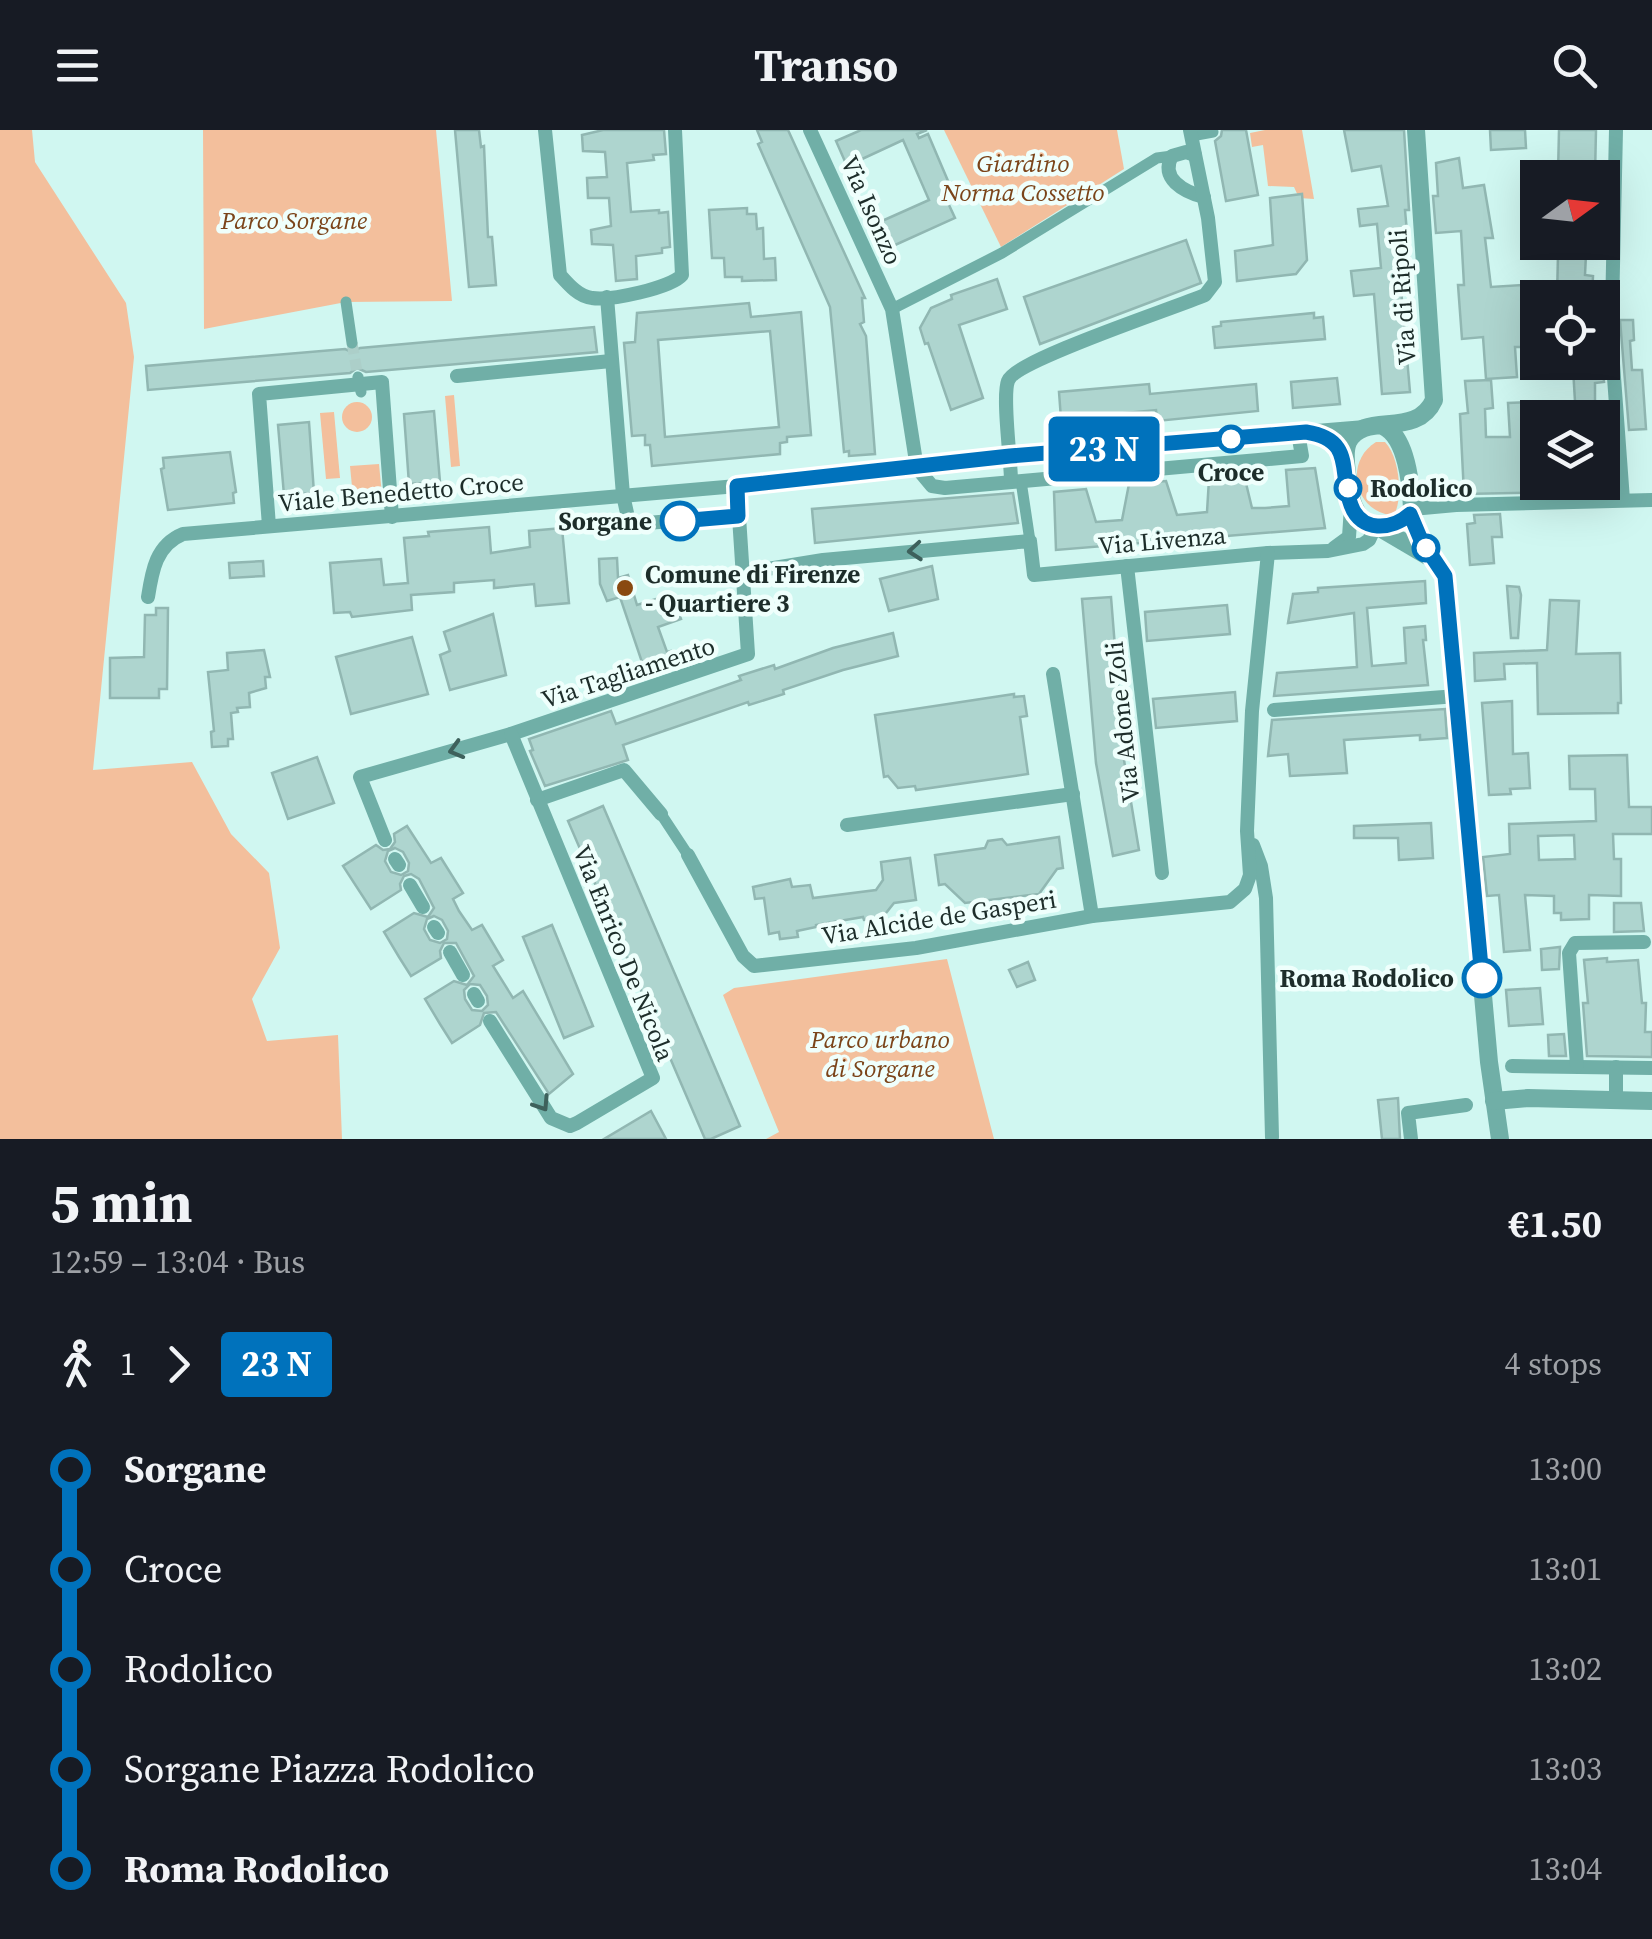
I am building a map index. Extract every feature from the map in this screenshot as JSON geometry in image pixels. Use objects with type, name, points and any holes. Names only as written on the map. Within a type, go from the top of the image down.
[{"type":"street","points":[[546,130],[560,276],[579,293],[592,298],[666,288],[682,274],[674,130]]},
{"type":"street","name":"Via Isonzo","points":[[810,130],[892,310],[918,468]]},
{"type":"street","name":"Via di Ripoli","points":[[1374,426],[1409,422],[1423,416],[1434,400],[1416,130]]},
{"type":"street","points":[[1616,130],[1611,317],[1623,500]]},
{"type":"street","points":[[1016,481],[1010,456],[1006,387],[1010,376],[1044,357],[1205,295],[1214,286],[1208,218],[1197,195],[1190,133],[1214,132]]},
{"type":"street","points":[[892,310],[1002,253],[1157,158],[1186,152],[1194,155]]},
{"type":"street","points":[[1172,156],[1167,164],[1172,178],[1197,195]]},
{"type":"street","points":[[607,296],[622,496],[627,518],[633,524],[738,516]]},
{"type":"street","points":[[346,302],[352,343]]},
{"type":"street","points":[[457,376],[611,361]]},
{"type":"street","points":[[269,526],[259,394],[382,382],[392,517]]},
{"type":"street","points":[[1328,551],[1348,537],[1349,440],[1374,426],[1393,431],[1400,441],[1411,512],[1421,540],[1436,560],[1446,584],[1500,1139]]},
{"type":"street","name":"Viale Benedetto Croce","points":[[148,597],[158,557],[166,544],[183,534],[1374,426]]},
{"type":"street","points":[[1302,432],[1330,440],[1346,464]]},
{"type":"street","name":"Viale Benedetto Croce","points":[[918,468],[924,480],[937,488],[1302,456],[1302,432]]},
{"type":"street","points":[[1173,444],[1175,467]]},
{"type":"street","name":"Via Livenza","points":[[1016,481],[1034,574],[1328,551],[1363,544],[1377,527]]},
{"type":"street","name":"Via Tagliamento","points":[[384,840],[360,777],[512,734],[748,654],[737,486]]},
{"type":"street","points":[[1377,527],[1394,524],[1411,512],[1456,505],[1652,500]]},
{"type":"street","points":[[1351,507],[1412,549],[1436,560]]},
{"type":"street","points":[[742,574],[823,560],[1030,541]]},
{"type":"street","name":"Via Alcide de Gasperi","points":[[660,814],[688,855],[744,956],[754,966],[916,948],[1092,916],[1230,902],[1248,882],[1252,711],[1268,553]]},
{"type":"street","name":"Via Adone Zoli","points":[[1127,566],[1162,873]]},
{"type":"street","points":[[1054,674],[1092,916]]},
{"type":"street","points":[[1274,710],[1456,696]]},
{"type":"street","name":"Via Enrico De Nicola","points":[[490,1021],[550,1118],[561,1124],[578,1123],[653,1078],[512,734]]},
{"type":"street","points":[[537,800],[624,770],[660,814]]},
{"type":"street","points":[[847,825],[1073,794]]},
{"type":"street","points":[[1248,830],[1261,866],[1266,898],[1273,1138]]},
{"type":"street","points":[[410,885],[423,908]]},
{"type":"street","points":[[1577,1066],[1569,952],[1574,943],[1644,942]]},
{"type":"street","points":[[450,952],[463,976]]},
{"type":"street","points":[[1512,1066],[1652,1068]]},
{"type":"street","points":[[1616,1067],[1616,1100]]},
{"type":"street","points":[[1494,1102],[1528,1098],[1652,1101]]},
{"type":"street","points":[[1411,1139],[1408,1113],[1466,1105]]},
{"type":"green space","points":[[0,130],[32,130],[35,162],[126,303],[134,357],[93,770],[192,762],[231,834],[269,873],[280,948],[252,999],[267,1041],[338,1035],[342,1139],[0,1139]]},
{"type":"green space","name":"Parco Sorgane","points":[[203,130],[436,130],[452,301],[346,302],[204,329]]},
{"type":"green space","name":"Giardino Norma Cossetto","points":[[944,130],[1117,130],[1124,169],[1001,247]]},
{"type":"green space","points":[[1302,130],[1314,199],[1299,198],[1294,187],[1268,186],[1263,145],[1252,147],[1250,133]]},
{"type":"green space","points":[[454,395],[460,466],[451,467],[445,396]]},
{"type":"green space","points":[[357,402],[368,406],[372,417],[368,428],[357,432],[346,428],[342,417],[346,406]]},
{"type":"green space","points":[[334,412],[340,478],[326,479],[320,413]]},
{"type":"green space","points":[[1376,442],[1385,442],[1390,448],[1398,476],[1397,505],[1395,513],[1389,515],[1367,503],[1357,483],[1360,460]]},
{"type":"green space","points":[[379,464],[382,495],[353,497],[350,466]]},
{"type":"green space","name":"Parco urbano di Sorgane","points":[[947,959],[994,1139],[766,1139],[779,1132],[723,995],[734,988]]},
{"type":"building","points":[[455,130],[479,130],[481,147],[484,146],[488,237],[492,237],[496,285],[469,287]]},
{"type":"building","points":[[603,130],[664,130],[666,154],[653,155],[654,160],[627,163],[631,212],[668,212],[670,247],[662,248],[662,253],[636,256],[637,279],[616,281],[613,245],[592,244],[591,230],[611,226],[609,198],[588,198],[587,178],[607,177],[605,152],[583,151],[582,135]]},
{"type":"building","points":[[757,130],[788,130],[865,298],[864,322],[860,324],[866,336],[875,454],[849,456],[849,451],[844,452],[830,307],[758,144],[762,142]]},
{"type":"building","points":[[861,130],[927,130],[917,134],[919,138],[928,134],[951,188],[943,192],[955,218],[884,250],[873,225],[929,200],[903,140],[847,166],[836,141]]},
{"type":"building","points":[[1222,130],[1246,130],[1258,195],[1226,201],[1215,141]]},
{"type":"building","points":[[1344,130],[1404,130],[1409,210],[1405,210],[1412,288],[1401,289],[1410,392],[1382,394],[1374,294],[1354,296],[1351,271],[1381,268],[1377,224],[1360,226],[1358,209],[1388,206],[1381,166],[1352,171]]},
{"type":"building","points":[[1490,130],[1525,130],[1526,148],[1491,150]]},
{"type":"building","points":[[1559,130],[1596,130],[1595,160],[1558,160]]},
{"type":"building","points":[[1459,158],[1463,188],[1484,185],[1493,238],[1485,238],[1491,287],[1520,285],[1517,377],[1486,379],[1483,337],[1462,339],[1458,285],[1464,285],[1461,231],[1436,233],[1436,163]]},
{"type":"building","points":[[1302,194],[1307,260],[1296,274],[1237,281],[1235,251],[1273,245],[1270,198]]},
{"type":"building","points":[[747,208],[747,214],[756,214],[757,229],[763,228],[764,259],[775,258],[776,280],[725,277],[724,258],[712,258],[709,210]]},
{"type":"building","points":[[1186,240],[1201,283],[1040,344],[1024,297]]},
{"type":"building","points":[[1558,260],[1586,260],[1585,275],[1593,276],[1593,280],[1557,280]]},
{"type":"building","points":[[997,279],[1007,309],[959,325],[983,398],[951,410],[920,328],[931,308],[952,299],[951,295]]},
{"type":"building","points":[[749,303],[751,317],[801,312],[811,435],[787,437],[787,442],[780,443],[780,454],[652,466],[645,435],[632,436],[624,343],[635,342],[637,313]],"holes":[[[770,331],[779,427],[665,437],[658,340]]]},
{"type":"building","points":[[1314,313],[1314,318],[1323,317],[1325,339],[1215,348],[1213,327],[1221,326],[1221,322]]},
{"type":"building","points":[[1620,320],[1633,320],[1632,370],[1642,370],[1646,429],[1629,430]]},
{"type":"building","points":[[594,327],[597,352],[366,372],[357,368],[350,373],[148,390],[146,366],[345,349],[352,352],[360,348]]},
{"type":"building","points":[[1337,378],[1340,404],[1293,408],[1291,382]]},
{"type":"building","points":[[1491,380],[1493,408],[1485,409],[1486,437],[1510,437],[1508,403],[1520,403],[1520,493],[1464,494],[1460,414],[1468,413],[1465,381]]},
{"type":"building","points":[[1574,380],[1604,380],[1595,383],[1595,400],[1575,400]]},
{"type":"building","points":[[1149,384],[1150,394],[1256,384],[1258,411],[1157,421],[1156,410],[1061,419],[1059,392]]},
{"type":"building","points":[[434,411],[440,482],[409,484],[404,414]]},
{"type":"building","points":[[309,422],[314,493],[284,495],[278,425]]},
{"type":"building","points":[[230,452],[234,503],[168,510],[161,469],[163,458]]},
{"type":"building","points":[[1315,468],[1325,528],[1056,550],[1054,492],[1086,489],[1096,522],[1122,520],[1129,484],[1166,481],[1177,515],[1207,512],[1209,479],[1244,475],[1252,508],[1289,506],[1286,470]]},
{"type":"building","points":[[1013,493],[1018,523],[815,543],[812,509]]},
{"type":"building","points":[[1500,514],[1502,537],[1492,537],[1494,563],[1470,565],[1467,524],[1475,523],[1474,515]]},
{"type":"building","points":[[489,527],[491,553],[530,547],[529,531],[562,528],[569,603],[536,606],[534,584],[494,588],[494,580],[454,583],[454,592],[411,595],[412,610],[352,617],[350,612],[334,613],[330,563],[381,559],[384,585],[408,583],[404,538]]},
{"type":"building","points":[[617,558],[618,578],[628,575],[637,605],[672,594],[681,619],[658,627],[677,667],[647,677],[620,597],[607,601],[600,584],[599,559]]},
{"type":"building","points":[[263,561],[264,576],[230,578],[229,563]]},
{"type":"building","points":[[932,566],[938,599],[889,611],[880,579]]},
{"type":"building","points":[[1425,581],[1426,603],[1367,608],[1372,666],[1406,663],[1404,628],[1425,626],[1428,685],[1274,696],[1277,673],[1357,667],[1354,613],[1288,623],[1293,594],[1318,592],[1318,588]]},
{"type":"building","points":[[1507,586],[1519,587],[1521,595],[1518,638],[1511,638]]},
{"type":"building","points":[[1111,597],[1124,760],[1139,850],[1113,856],[1096,763],[1082,599]]},
{"type":"building","points":[[1550,600],[1579,601],[1576,654],[1620,653],[1618,713],[1538,714],[1537,663],[1504,664],[1505,679],[1475,681],[1474,653],[1547,650]]},
{"type":"building","points":[[1227,605],[1230,634],[1147,641],[1145,612]]},
{"type":"building","points":[[156,608],[168,608],[167,689],[159,689],[159,698],[110,698],[110,658],[144,657],[145,615],[156,615]]},
{"type":"building","points":[[493,614],[506,675],[450,690],[440,655],[450,651],[444,632]]},
{"type":"building","points":[[893,633],[898,656],[843,670],[783,690],[784,694],[749,705],[748,702],[623,745],[628,760],[545,786],[530,751],[533,750],[529,739],[611,711],[616,724],[741,680],[739,676]]},
{"type":"building","points":[[412,637],[428,694],[351,714],[336,657]]},
{"type":"building","points":[[264,650],[270,677],[265,677],[266,688],[249,693],[250,707],[231,713],[233,739],[228,739],[228,746],[212,747],[208,672],[228,670],[227,653]]},
{"type":"building","points":[[1235,692],[1237,721],[1156,728],[1153,699]]},
{"type":"building","points":[[1014,694],[1024,696],[1027,716],[1020,717],[1028,774],[916,790],[915,786],[898,788],[888,776],[884,777],[875,715]]},
{"type":"building","points":[[1512,701],[1513,754],[1528,753],[1530,788],[1489,795],[1482,703]]},
{"type":"building","points":[[1445,709],[1447,738],[1420,740],[1420,735],[1344,740],[1347,773],[1290,776],[1288,754],[1268,756],[1272,720]]},
{"type":"building","points":[[1627,755],[1629,807],[1652,807],[1652,834],[1613,834],[1614,859],[1621,859],[1621,896],[1589,895],[1589,919],[1561,920],[1561,913],[1554,913],[1554,896],[1525,895],[1530,950],[1504,952],[1499,895],[1487,896],[1483,857],[1510,854],[1509,824],[1596,821],[1595,789],[1570,789],[1569,756]],"holes":[[[1574,835],[1575,859],[1539,860],[1538,836]]]},
{"type":"building","points":[[317,757],[334,803],[288,819],[272,773]]},
{"type":"building","points":[[603,806],[740,1126],[711,1139],[705,1139],[568,821]]},
{"type":"building","points":[[1431,823],[1433,858],[1399,860],[1398,838],[1354,838],[1354,826]]},
{"type":"building","points":[[407,826],[431,863],[441,858],[463,893],[453,899],[459,911],[472,930],[482,925],[503,960],[493,966],[513,998],[523,991],[573,1074],[549,1094],[496,1012],[484,1013],[480,1025],[452,1043],[440,1024],[425,999],[454,981],[467,985],[474,976],[456,943],[444,943],[441,958],[411,976],[399,957],[384,932],[414,913],[428,917],[434,908],[419,879],[411,874],[404,876],[401,890],[371,909],[343,866],[376,845],[390,849],[395,842],[394,834]],"holes":[[[395,848],[403,852],[409,863],[408,871],[401,875],[391,872],[385,861],[388,851]],[[434,916],[442,920],[448,931],[447,939],[440,943],[430,940],[424,929],[427,919]],[[470,984],[480,985],[488,1005],[482,1011],[472,1010],[464,990]]]},
{"type":"building","points":[[1059,837],[1063,868],[1057,869],[1039,894],[965,903],[945,884],[939,885],[935,855],[985,848],[988,841],[1002,839],[1007,845]]},
{"type":"building","points":[[910,858],[916,900],[894,903],[882,918],[816,925],[797,931],[798,937],[780,939],[779,932],[769,934],[764,898],[755,899],[753,887],[790,879],[792,887],[810,885],[813,898],[876,890],[883,880],[881,862]]},
{"type":"building","points":[[1614,903],[1641,903],[1644,931],[1614,932]]},
{"type":"building","points":[[552,925],[593,1026],[564,1038],[523,937]]},
{"type":"building","points":[[1560,947],[1559,969],[1542,970],[1541,949]]},
{"type":"building","points":[[1607,958],[1607,962],[1638,960],[1642,1003],[1646,1003],[1645,1032],[1652,1032],[1652,1057],[1587,1056],[1584,960]]},
{"type":"building","points":[[1028,962],[1035,980],[1017,987],[1009,970]]},
{"type":"building","points":[[1540,988],[1543,1024],[1509,1026],[1506,990]]},
{"type":"building","points":[[1564,1034],[1566,1056],[1549,1056],[1548,1035]]},
{"type":"building","points":[[1398,1098],[1400,1139],[1382,1139],[1378,1100]]},
{"type":"building","points":[[651,1111],[666,1139],[604,1139]]},
{"type":"tunnel","points":[[352,343],[358,377]]},
{"type":"bus line","points":[[680,521],[738,516],[737,486],[1010,456],[1306,432],[1324,436],[1336,446],[1346,464],[1351,507],[1356,513],[1380,528],[1410,514],[1421,540],[1445,576],[1482,978]]},
{"type":"place","name":"Croce","points":[[1231,439]]},
{"type":"place","name":"Rodolico","points":[[1348,488]]},
{"type":"place","name":"Sorgane","points":[[680,521]]},
{"type":"place","name":"Comune di Firenze - Quartiere 3","points":[[625,588]]},
{"type":"place","name":"Roma Rodolico","points":[[1482,978]]}]
